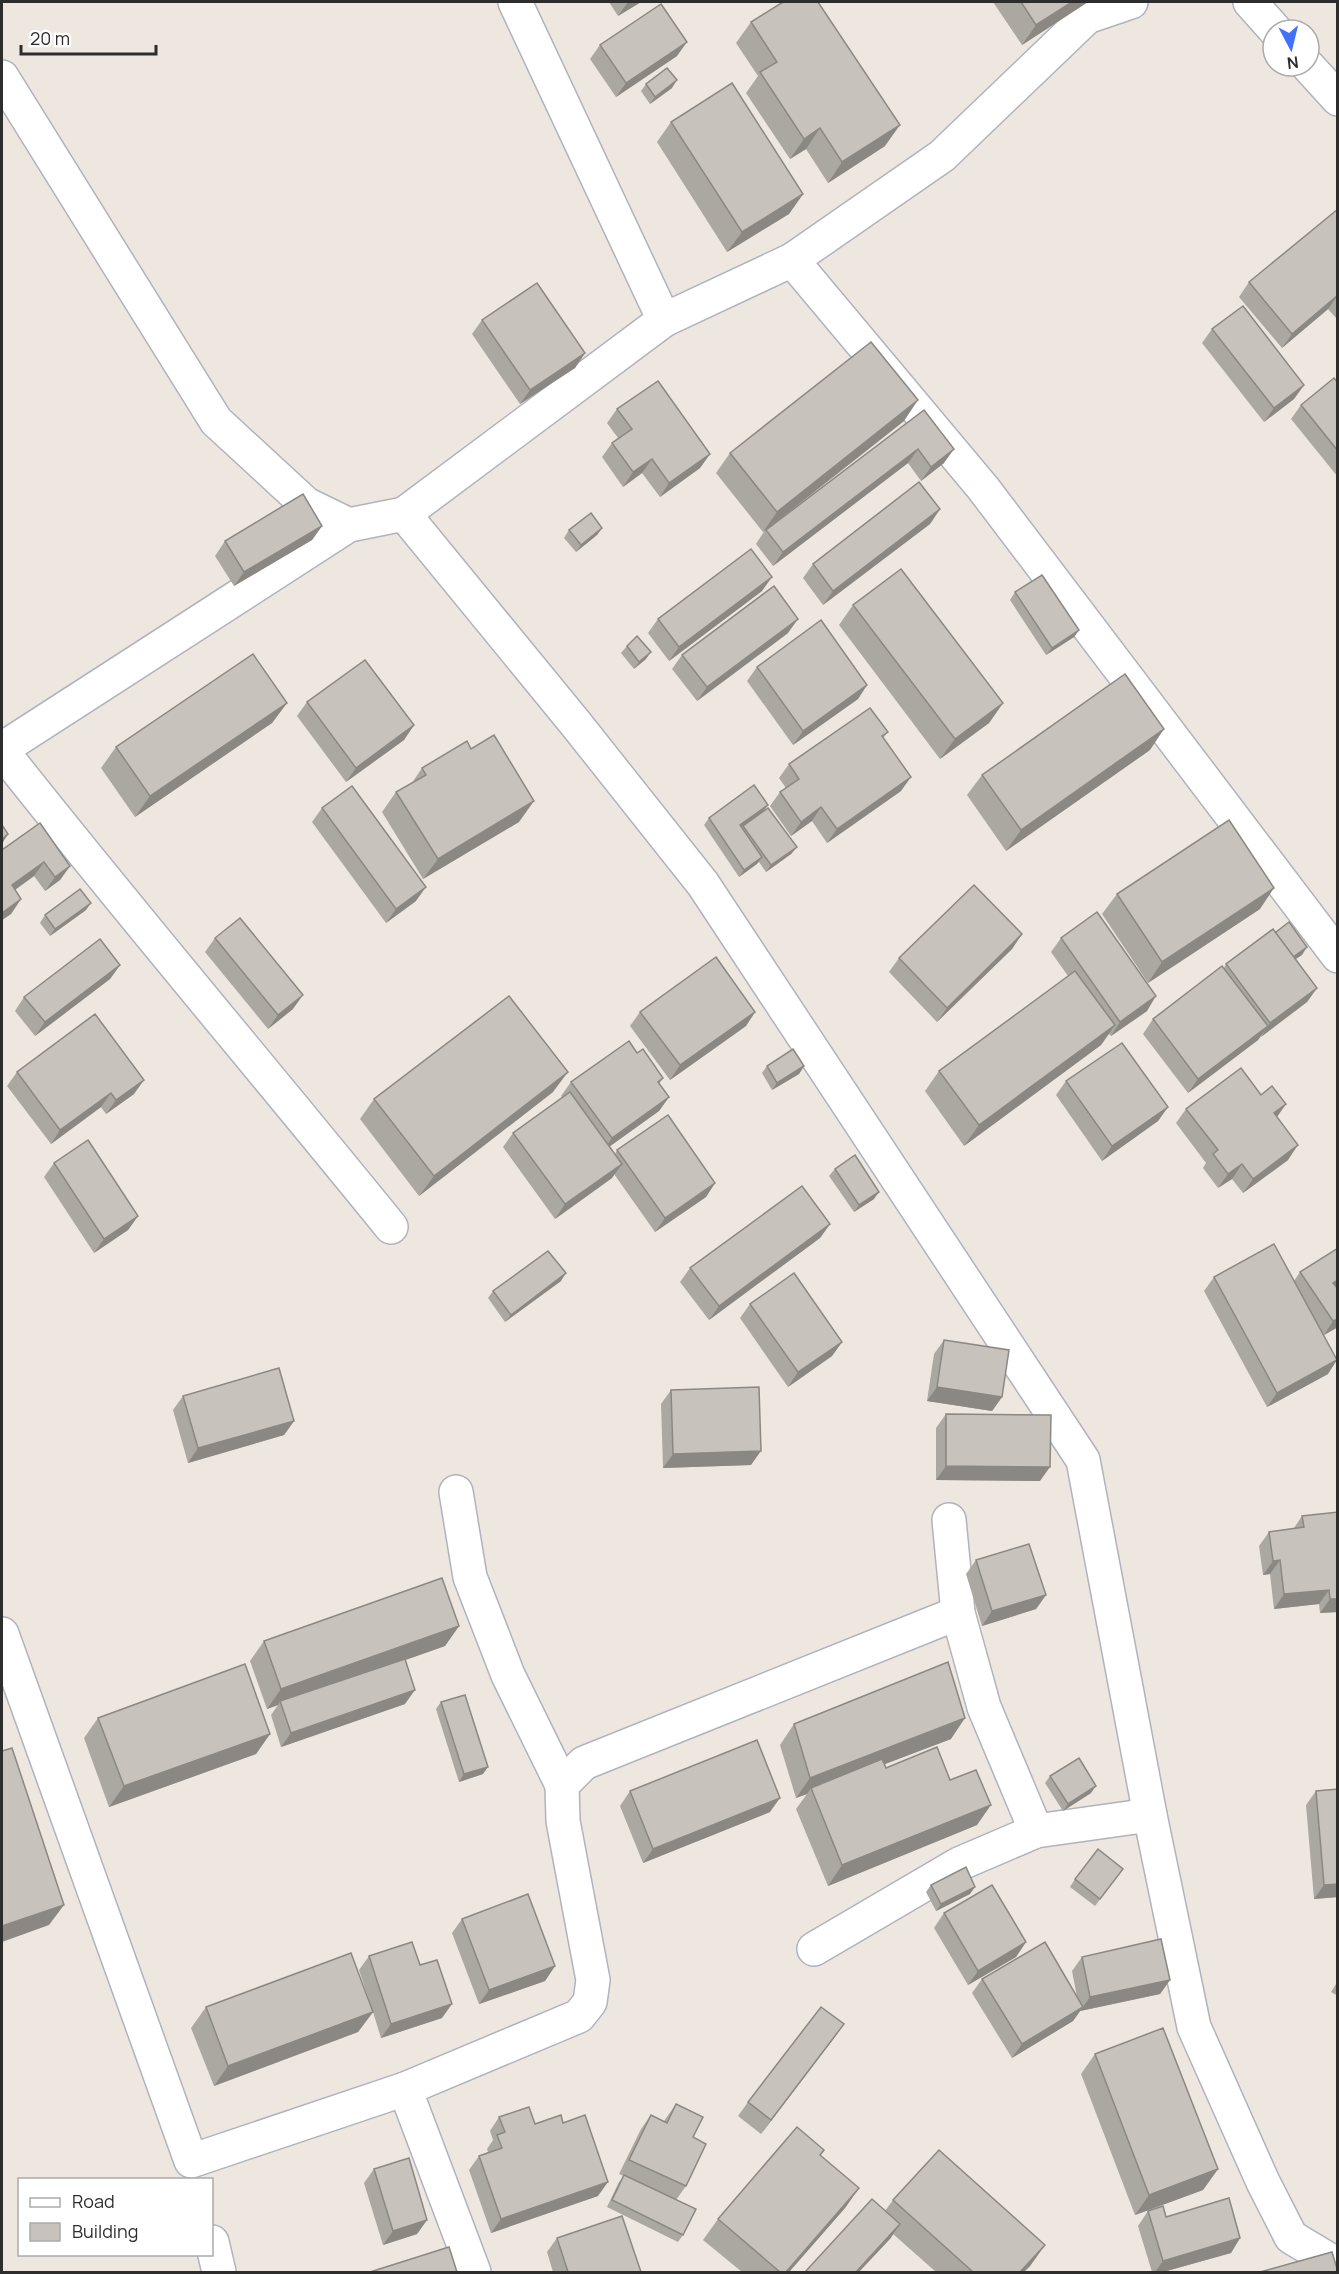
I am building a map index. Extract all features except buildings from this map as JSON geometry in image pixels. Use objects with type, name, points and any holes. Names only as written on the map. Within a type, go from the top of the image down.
[{"type":"street","points":[[515,2],[664,320]]},
{"type":"street","points":[[391,1227],[233,1032],[118,898],[2,750],[349,525],[404,514],[664,320],[792,260],[942,156],[1087,17],[1131,2]]},
{"type":"street","points":[[1250,2],[1264,18]]},
{"type":"street","points":[[2,77],[216,421],[306,504],[349,525]]},
{"type":"street","points":[[1319,78],[1338,99]]},
{"type":"street","points":[[792,260],[983,488],[1336,950]]},
{"type":"street","points":[[404,514],[703,884],[1083,1460],[1150,1815],[1194,2027],[1263,2182],[1291,2237],[1338,2265]]},
{"type":"street","points":[[2,1634],[194,2170],[405,2089],[579,2016],[590,2002],[593,1980],[563,1821],[562,1785],[508,1675],[471,1577],[456,1492]]},
{"type":"street","points":[[948,1520],[958,1613],[984,1707],[1036,1831]]},
{"type":"street","points":[[562,1785],[584,1763],[958,1613]]},
{"type":"street","points":[[814,1949],[959,1864],[1036,1831],[1150,1815]]},
{"type":"street","points":[[405,2089],[474,2272]]},
{"type":"street","points":[[213,2246],[219,2272]]}]
